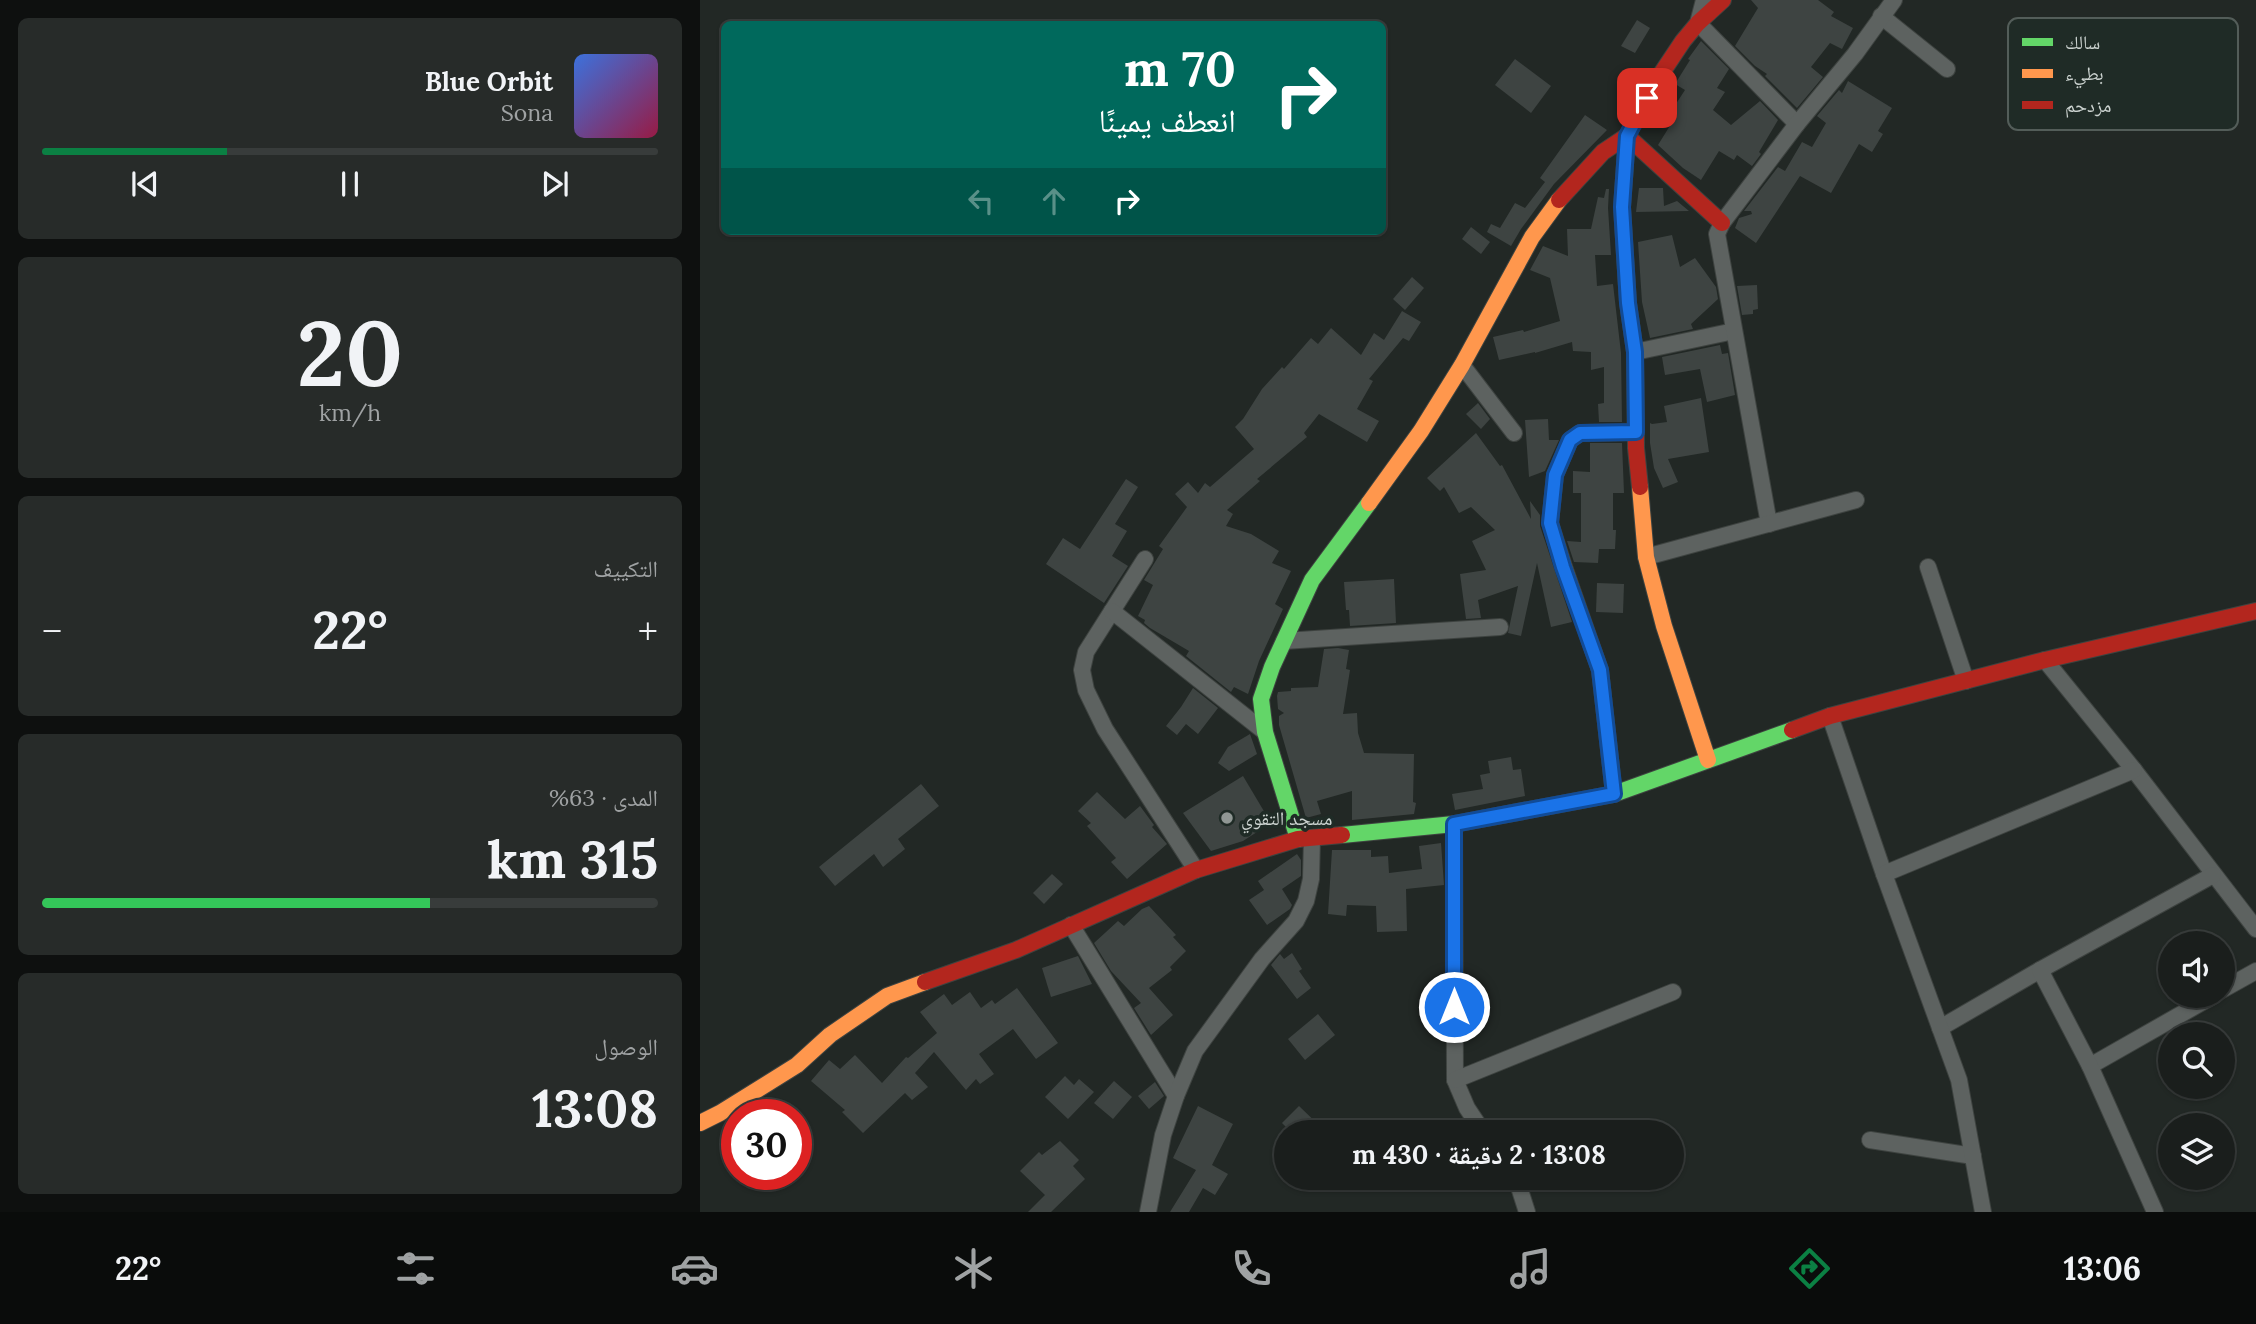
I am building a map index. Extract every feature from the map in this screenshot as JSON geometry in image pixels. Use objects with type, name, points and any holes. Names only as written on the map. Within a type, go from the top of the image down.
[{"type":"street","points":[[1698,23],[1704,0]]},
{"type":"street","points":[[1709,760],[1664,626],[1646,557],[1636,432],[1635,352],[1628,303],[1622,207],[1627,136],[1657,80],[1683,41],[1698,23],[1724,0]]},
{"type":"street","points":[[1769,524],[1717,234],[1722,223],[1894,0]]},
{"type":"street","points":[[1881,16],[1947,69]]},
{"type":"street","points":[[1698,23],[1797,124]]},
{"type":"street","points":[[1627,136],[1722,223]]},
{"type":"street","points":[[1148,1212],[1163,1135],[1195,1051],[1262,960],[1296,921],[1306,901],[1311,879],[1305,839],[1265,732],[1261,699],[1283,641],[1312,580],[1420,431],[1462,365],[1532,237],[1565,191],[1603,152],[1627,136]]},
{"type":"street","points":[[1635,352],[1734,331]]},
{"type":"street","points":[[1462,365],[1514,433]]},
{"type":"street","points":[[1614,794],[1600,670],[1550,523],[1555,475],[1570,440],[1580,433],[1636,432]]},
{"type":"street","points":[[1646,557],[1856,500]]},
{"type":"street","points":[[1145,559],[1086,652],[1082,670],[1086,690],[1105,729],[1196,870]]},
{"type":"street","points":[[1928,567],[1966,681]]},
{"type":"street","points":[[1112,611],[1265,732]]},
{"type":"street","points":[[700,1122],[720,1113],[797,1065],[830,1035],[887,996],[1016,950],[1196,870],[1305,839],[1454,824],[1614,794],[1830,716],[2045,660],[2256,611]]},
{"type":"street","points":[[1283,641],[1500,627]]},
{"type":"street","points":[[2045,660],[2134,770],[2256,929]]},
{"type":"street","points":[[1830,716],[1959,1080],[1983,1212]]},
{"type":"street","points":[[1884,874],[2134,770]]},
{"type":"street","points":[[1454,824],[1455,1080],[1475,1120]]},
{"type":"street","points":[[1940,1028],[2213,875]]},
{"type":"street","points":[[1071,925],[1176,1096]]},
{"type":"street","points":[[2040,970],[2090,1066],[2155,1212]]},
{"type":"street","points":[[2235,983],[2256,971]]},
{"type":"street","points":[[1455,1080],[1673,992]]},
{"type":"street","points":[[2090,1066],[2192,1008]]},
{"type":"street","points":[[1870,1140],[1973,1156]]},
{"type":"street","points":[[1520,1190],[1527,1212]]},
{"type":"building","points":[[1751,0],[1818,0],[1834,12],[1831,16],[1853,28],[1842,49],[1830,43],[1811,67],[1823,77],[1797,108],[1765,76],[1767,74],[1735,46],[1758,8]]},
{"type":"building","points":[[1637,20],[1650,28],[1635,53],[1621,46]]},
{"type":"building","points":[[1701,41],[1729,69],[1717,88],[1725,92],[1713,110],[1731,125],[1760,101],[1778,120],[1752,166],[1737,155],[1734,160],[1719,151],[1701,180],[1658,145],[1676,116],[1670,113],[1685,90],[1675,84]]},
{"type":"building","points":[[1515,59],[1551,86],[1531,113],[1495,85]]},
{"type":"building","points":[[1848,81],[1892,108],[1878,131],[1883,134],[1872,152],[1859,144],[1831,193],[1800,176],[1756,243],[1735,228],[1739,218],[1752,214],[1751,211],[1744,211],[1778,167],[1785,171],[1802,142],[1812,147],[1826,123],[1817,116],[1839,90],[1842,93]]},
{"type":"building","points":[[1585,115],[1607,130],[1554,184],[1511,246],[1487,232],[1491,224],[1500,228],[1515,203],[1525,208],[1545,182],[1540,178]]},
{"type":"building","points":[[1639,188],[1663,188],[1664,206],[1677,201],[1689,211],[1636,212]]},
{"type":"building","points":[[1606,189],[1609,189],[1611,255],[1595,255],[1597,286],[1613,284],[1621,353],[1622,422],[1599,422],[1598,404],[1604,403],[1604,367],[1591,370],[1591,352],[1573,351],[1572,342],[1499,360],[1493,337],[1523,330],[1524,332],[1560,321],[1550,278],[1530,270],[1543,246],[1568,256],[1567,229],[1591,229],[1598,197],[1604,198]]},
{"type":"building","points":[[1471,227],[1490,242],[1481,254],[1462,239]]},
{"type":"building","points":[[1672,235],[1680,267],[1695,258],[1716,287],[1718,299],[1691,324],[1693,329],[1650,338],[1642,302],[1638,242]]},
{"type":"building","points":[[1412,277],[1424,288],[1405,310],[1393,299]]},
{"type":"building","points":[[1757,285],[1758,309],[1753,310],[1753,314],[1742,315],[1737,286]]},
{"type":"building","points":[[1402,311],[1421,322],[1409,341],[1403,338],[1369,379],[1373,381],[1357,409],[1379,421],[1367,442],[1319,414],[1304,433],[1307,437],[1257,479],[1260,481],[1227,510],[1233,514],[1226,526],[1251,534],[1279,551],[1272,563],[1291,571],[1275,604],[1283,609],[1259,661],[1248,694],[1234,687],[1231,692],[1186,656],[1189,651],[1150,628],[1144,623],[1145,620],[1138,616],[1153,585],[1144,580],[1163,549],[1159,546],[1187,507],[1175,494],[1188,482],[1198,493],[1205,483],[1210,487],[1254,449],[1235,427],[1262,389],[1311,338],[1318,344],[1331,328],[1361,355],[1374,333],[1384,340]]},
{"type":"building","points":[[1720,345],[1722,354],[1728,353],[1735,395],[1707,402],[1700,369],[1665,375],[1662,357]]},
{"type":"building","points":[[1701,398],[1709,452],[1668,459],[1678,482],[1663,488],[1654,468],[1650,423],[1667,422],[1664,406]]},
{"type":"building","points":[[1478,403],[1490,419],[1481,429],[1466,414]]},
{"type":"building","points":[[1548,419],[1549,440],[1559,440],[1545,471],[1529,477],[1525,420]]},
{"type":"building","points":[[1476,433],[1500,466],[1502,465],[1531,519],[1530,501],[1540,515],[1540,526],[1572,622],[1551,627],[1537,563],[1521,636],[1508,633],[1518,586],[1478,600],[1481,618],[1466,619],[1460,574],[1486,570],[1472,541],[1495,530],[1471,507],[1459,513],[1444,487],[1440,491],[1427,478]]},
{"type":"building","points":[[1590,443],[1622,443],[1624,493],[1613,493],[1615,549],[1599,549],[1598,563],[1574,562],[1567,541],[1581,542],[1581,493],[1573,493],[1573,471],[1590,472]]},
{"type":"building","points":[[1126,479],[1138,487],[1115,524],[1127,531],[1112,556],[1128,566],[1104,603],[1046,564],[1063,538],[1080,549]]},
{"type":"building","points":[[1394,579],[1396,623],[1350,626],[1344,582]]},
{"type":"building","points":[[1597,583],[1624,584],[1623,613],[1596,612]]},
{"type":"building","points":[[1324,649],[1349,650],[1346,669],[1350,670],[1343,714],[1357,713],[1358,733],[1364,753],[1414,754],[1414,814],[1352,820],[1352,791],[1317,801],[1321,814],[1306,818],[1279,725],[1279,716],[1284,713],[1278,709],[1277,696],[1278,692],[1291,691],[1291,688],[1318,687]]},
{"type":"building","points":[[1193,688],[1218,708],[1198,734],[1186,724],[1177,735],[1166,726]]},
{"type":"building","points":[[1250,734],[1257,754],[1229,771],[1218,763],[1228,747]]},
{"type":"building","points":[[1511,757],[1513,770],[1521,769],[1525,796],[1455,810],[1452,794],[1483,789],[1480,775],[1490,773],[1488,761]]},
{"type":"building","name":"مسجد التقوي","points":[[1243,776],[1271,823],[1243,841],[1211,851],[1183,813]]},
{"type":"building","points":[[921,784],[939,806],[898,839],[905,849],[883,867],[874,854],[835,886],[819,867]]},
{"type":"building","points":[[1097,792],[1125,819],[1140,806],[1154,825],[1152,827],[1167,844],[1127,879],[1111,862],[1116,858],[1087,826],[1091,823],[1078,811]]},
{"type":"building","points":[[1441,843],[1444,885],[1406,889],[1407,931],[1377,932],[1376,906],[1347,905],[1346,916],[1328,914],[1332,850],[1371,850],[1371,857],[1388,856],[1389,873],[1422,869],[1419,846]]},
{"type":"building","points":[[1297,854],[1301,860],[1301,876],[1282,889],[1292,905],[1267,925],[1249,900],[1264,890],[1258,881]]},
{"type":"building","points":[[1052,874],[1063,884],[1044,904],[1033,893]]},
{"type":"building","points":[[1149,906],[1176,935],[1173,937],[1186,951],[1170,967],[1172,970],[1149,988],[1173,1015],[1151,1035],[1134,1008],[1141,1003],[1111,971],[1094,943],[1118,921],[1124,926]]},
{"type":"building","points":[[1292,953],[1302,969],[1299,971],[1311,988],[1297,999],[1271,965],[1280,954],[1284,959]]},
{"type":"building","points":[[1078,956],[1092,984],[1051,997],[1042,968]]},
{"type":"building","points":[[1017,988],[1058,1043],[1036,1059],[1013,1029],[979,1054],[994,1074],[980,1084],[976,1079],[966,1090],[934,1052],[915,1073],[928,1087],[912,1100],[905,1093],[863,1133],[842,1112],[845,1110],[811,1081],[829,1060],[840,1069],[855,1055],[882,1083],[906,1057],[937,1033],[920,1012],[944,994],[952,1005],[970,992],[981,1008],[992,1000],[995,1004]]},
{"type":"building","points":[[1318,1014],[1335,1035],[1305,1060],[1288,1039]]},
{"type":"building","points":[[1065,1076],[1074,1085],[1079,1079],[1094,1092],[1068,1119],[1045,1097]]},
{"type":"building","points":[[1114,1081],[1132,1097],[1113,1119],[1094,1103]]},
{"type":"building","points":[[1155,1082],[1164,1096],[1149,1109],[1138,1096]]},
{"type":"building","points":[[1198,1106],[1233,1124],[1212,1165],[1228,1174],[1215,1195],[1203,1188],[1189,1212],[1170,1212],[1196,1170],[1173,1158]]},
{"type":"building","points":[[1299,1106],[1314,1120],[1285,1120]]},
{"type":"building","points":[[1060,1141],[1079,1160],[1073,1166],[1085,1179],[1051,1212],[1028,1212],[1045,1195],[1020,1171],[1039,1152],[1042,1155]]},
{"type":"traffic: fast","points":[[1298,839],[1265,732],[1261,699],[1272,667],[1312,580],[1369,503]]},
{"type":"traffic: fast","points":[[1342,835],[1454,824],[1614,794],[1792,730]]},
{"type":"traffic: slow","points":[[1369,503],[1421,431],[1462,365],[1532,237],[1559,200]]},
{"type":"traffic: slow","points":[[1640,487],[1646,557],[1664,626],[1708,760]]},
{"type":"traffic: slow","points":[[700,1123],[797,1065],[830,1035],[887,996],[925,982]]},
{"type":"traffic: jam","points":[[1640,487],[1636,448],[1635,352],[1628,303],[1622,207],[1627,136],[1657,80],[1683,41],[1723,0]]},
{"type":"traffic: jam","points":[[1559,200],[1603,152],[1627,136],[1722,223]]},
{"type":"traffic: jam","points":[[1792,730],[1830,716],[2045,660],[2256,611]]},
{"type":"traffic: jam","points":[[925,982],[1016,950],[1196,870],[1298,839],[1342,835]]},
{"type":"place","name":"مسجد التقوي","points":[[1227,818]]},
{"type":"route","points":[[1454,1007],[1454,824],[1614,794],[1600,670],[1550,523],[1555,475],[1570,440],[1580,433],[1636,432],[1635,352],[1628,303],[1622,207],[1627,136],[1647,98]]}]
